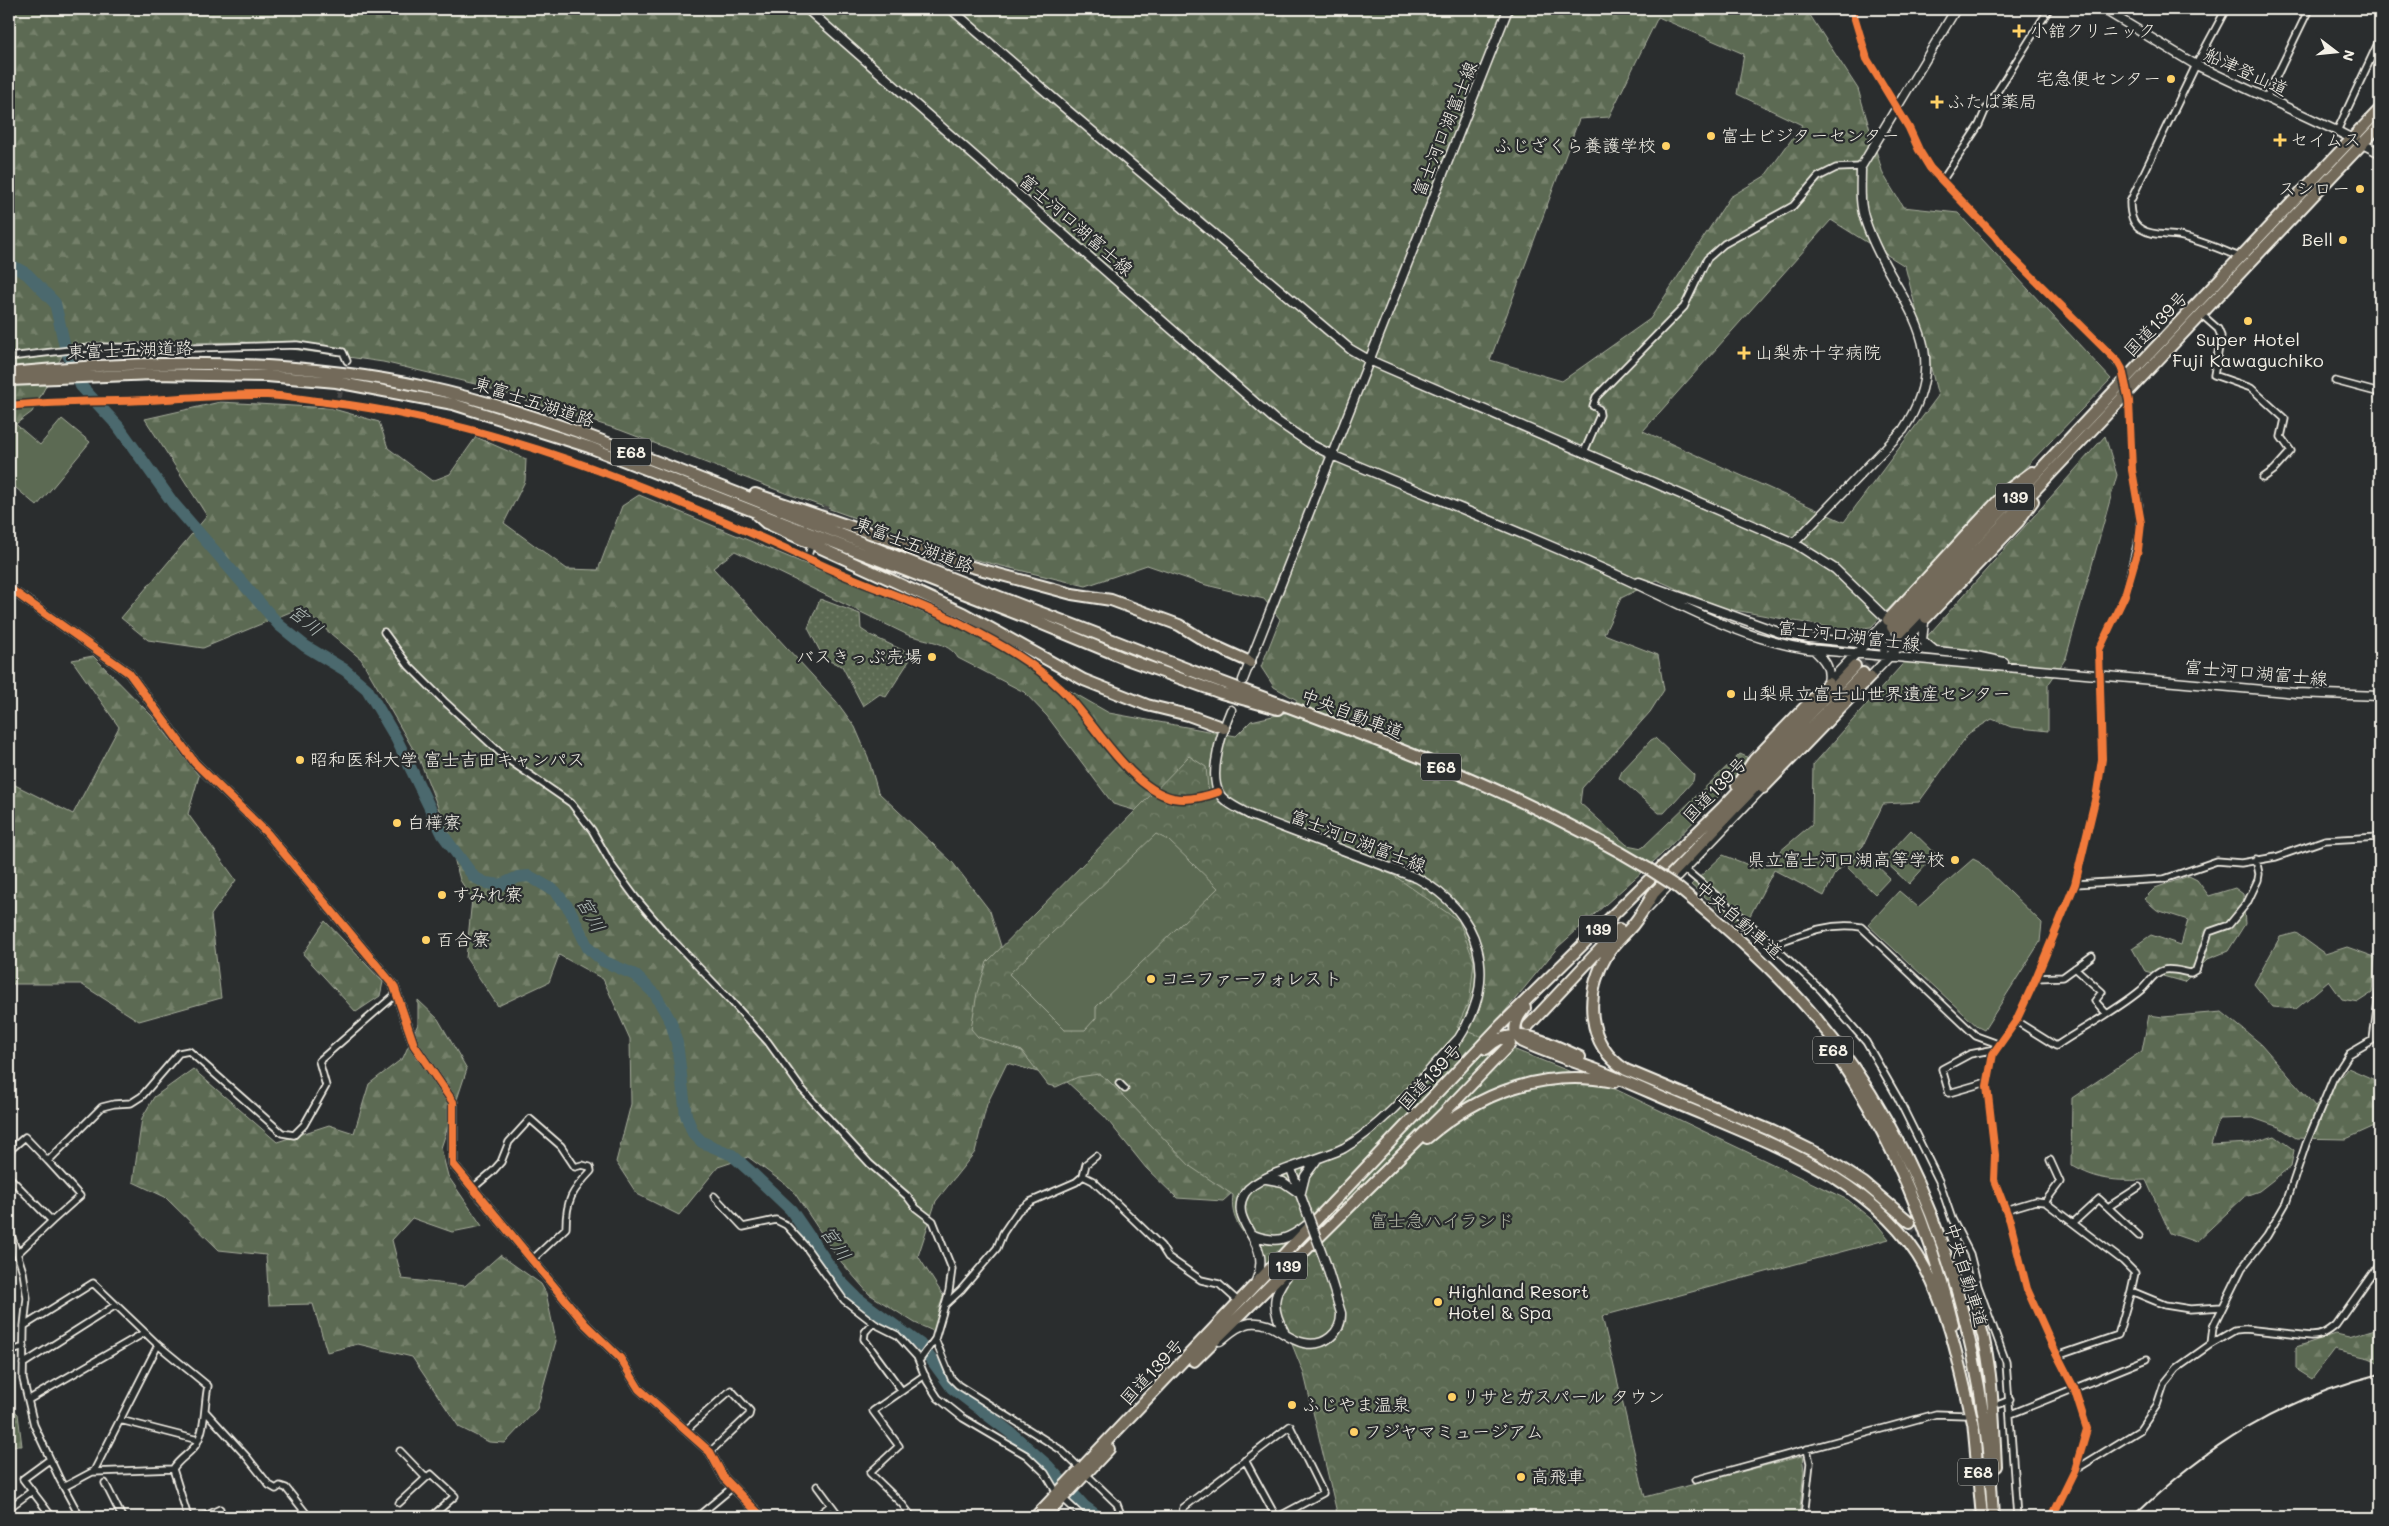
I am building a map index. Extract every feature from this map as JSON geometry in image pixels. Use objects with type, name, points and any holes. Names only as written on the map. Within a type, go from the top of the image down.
[{"type":"highway","name":"国道139号","points":[[1893,627],[2009,489],[2051,458],[2242,258],[2380,109]]},
{"type":"highway","name":"国道139号","points":[[1893,627],[2059,466],[2380,125]]},
{"type":"highway","name":"東富士五湖道路","points":[[105,371],[153,364],[241,364],[305,368],[386,380],[492,404],[562,427],[687,473],[1134,647]]},
{"type":"highway","name":"東富士五湖道路","points":[[9,373],[105,371],[267,376],[336,382],[421,397],[490,414],[589,446],[1030,619],[1129,660]]},
{"type":"highway","name":"東富士五湖道路","points":[[9,380],[59,373]]},
{"type":"highway","points":[[1926,618],[2018,522],[2059,466]]},
{"type":"highway","points":[[687,473],[767,497],[961,564],[1072,594],[1112,600],[1179,625],[1210,644],[1250,662]]},
{"type":"highway","name":"E68","points":[[753,510],[766,523],[932,598],[1056,662],[1084,680],[1147,705],[1188,715],[1224,728]]},
{"type":"highway","name":"中央自動車道","points":[[1134,647],[1453,772],[1584,832],[1674,889],[1760,958],[1810,1011],[1863,1081],[1905,1154],[1944,1251],[1972,1352],[1985,1426],[1993,1517]]},
{"type":"highway","name":"中央自動車道","points":[[1129,660],[1221,693],[1308,719],[1398,754],[1527,809],[1647,871]]},
{"type":"highway","name":"国道139号","points":[[1035,1517],[1062,1494],[1343,1192],[1562,964],[1726,811],[1863,672]]},
{"type":"highway","points":[[1726,811],[1764,788],[1863,672]]},
{"type":"highway","points":[[1726,811],[1754,760],[1828,683]]},
{"type":"highway","name":"国道139号","points":[[1528,1026],[1655,891],[1726,811]]},
{"type":"highway","name":"中央自動車道","points":[[1674,889],[1729,936],[1786,992],[1829,1044],[1866,1102],[1918,1210],[1934,1254],[1961,1354],[1974,1427],[1982,1517]]},
{"type":"highway","points":[[1655,891],[1633,924],[1612,949],[1598,976],[1592,1001],[1592,1017],[1597,1038],[1607,1054],[1614,1062],[1643,1078],[1788,1139],[1821,1155],[1864,1183],[1910,1222]]},
{"type":"highway","points":[[1514,1040],[1519,1015],[1562,964]]},
{"type":"highway","points":[[1444,1086],[1490,1044],[1504,1038],[1514,1040],[1599,1071],[1760,1138],[1814,1164],[1858,1194],[1884,1217],[1914,1251],[1934,1288],[1952,1341],[1974,1427]]},
{"type":"highway","points":[[1514,1040],[1540,1039],[1600,1066],[1643,1078]]},
{"type":"highway","name":"国道139号","points":[[1082,1473],[1386,1171],[1514,1040]]},
{"type":"highway","points":[[1386,1171],[1462,1111],[1515,1086],[1535,1081],[1571,1078],[1601,1080],[1632,1086]]},
{"type":"highway","points":[[1974,1305],[1984,1333],[1990,1366],[1998,1517]]},
{"type":"highway","name":"国道139号","points":[[1045,1517],[1062,1494]]},
{"type":"main road","name":"富士河口湖富士線","points":[[807,9],[1274,419],[1312,445],[1609,571],[1697,602],[1767,630],[1809,638],[1966,654],[2040,670]]},
{"type":"main road","points":[[951,9],[1059,103],[1342,342],[1369,360],[1794,542],[1835,569],[1893,627]]},
{"type":"main road","name":"富士河口湖富士線","points":[[1243,680],[1508,9]]},
{"type":"main road","points":[[1794,542],[1904,430],[1916,410],[1924,387],[1926,360],[1922,337],[1914,316],[1874,245],[1864,217],[1861,197],[1861,167],[1956,9]]},
{"type":"main road","name":"船津登山道","points":[[2103,9],[2196,65],[2380,153]]},
{"type":"main road","name":"富士河口湖富士線","points":[[1609,571],[1692,613],[1740,632],[1778,644],[1856,654],[2296,693],[2380,696]]},
{"type":"main road","points":[[9,588],[129,674],[196,763],[266,833],[394,986],[414,1045],[452,1102],[453,1164],[585,1324],[620,1358],[639,1389],[710,1452],[724,1478],[762,1517]]},
{"type":"main road","points":[[1863,672],[1890,657],[1926,618]]},
{"type":"main road","points":[[1926,618],[1922,627],[1922,640],[1929,648],[1936,651]]},
{"type":"main road","points":[[1828,683],[1865,644],[1893,627]]},
{"type":"main road","points":[[1890,657],[1882,645],[1882,630],[1893,627]]},
{"type":"main road","points":[[1893,627],[1886,630],[1888,636],[1898,647]]},
{"type":"main road","points":[[1863,672],[1873,665],[1865,644]]},
{"type":"main road","points":[[1813,649],[1822,657],[1829,668],[1828,683]]},
{"type":"main road","points":[[1218,792],[1215,770],[1218,749],[1231,710]]},
{"type":"main road","name":"富士河口湖富士線","points":[[1218,792],[1231,804],[1250,815],[1428,884],[1441,892],[1457,909],[1476,941],[1480,970],[1478,999],[1467,1026],[1459,1038],[1373,1128],[1344,1148],[1251,1185],[1241,1201],[1240,1211],[1242,1220],[1253,1235],[1260,1252],[1260,1264],[1255,1283],[1242,1300]]},
{"type":"main road","points":[[1301,1194],[1305,1176],[1317,1160]]},
{"type":"main road","points":[[1192,1362],[1240,1326],[1260,1323],[1285,1332],[1301,1342],[1312,1343],[1330,1337],[1338,1330],[1342,1320],[1342,1313],[1292,1169]]},
{"type":"main road","points":[[1285,1332],[1275,1313],[1274,1303],[1276,1292],[1281,1283],[1341,1222],[1386,1171]]},
{"type":"main road","points":[[1263,1179],[1283,1182],[1301,1194]]},
{"type":"main road","points":[[1253,1235],[1272,1241],[1289,1237],[1307,1225],[1343,1192]]},
{"type":"street","points":[[1852,9],[1867,59],[1909,128],[1918,150],[1930,168],[1995,236],[2008,253],[2106,349],[2122,369]]},
{"type":"street","points":[[1942,181],[1974,133],[1985,111],[2049,9]]},
{"type":"street","points":[[2226,9],[2196,65],[2130,202],[2132,218],[2141,229],[2152,233],[2181,236],[2242,258]]},
{"type":"street","points":[[2266,98],[2308,9]]},
{"type":"street","points":[[2337,131],[2380,39]]},
{"type":"street","points":[[1584,452],[1600,415],[1599,409],[1593,406],[1596,397],[1684,307],[1707,260],[1724,244],[1793,206],[1818,177],[1836,168],[1861,167]]},
{"type":"street","points":[[2202,315],[2218,329],[2221,336],[2214,374],[2250,388],[2285,420],[2281,437],[2291,451],[2274,470],[2263,478]]},
{"type":"street","points":[[9,358],[97,347],[193,348],[297,345],[343,352],[347,361]]},
{"type":"street","points":[[2335,380],[2380,393]]},
{"type":"street","points":[[9,406],[226,396],[268,396],[391,411],[450,423],[527,446],[671,498],[945,616],[1019,656],[1060,688],[1088,719],[1122,763],[1143,783],[1172,798],[1199,799],[1218,792]]},
{"type":"street","points":[[338,404],[339,396]]},
{"type":"street","points":[[2052,1517],[2075,1470],[2088,1429],[2074,1388],[2057,1356],[2027,1289],[2005,1210],[1994,1180],[1995,1155],[1987,1082],[1997,1046],[2016,1021],[2075,884],[2100,778],[2102,737],[2099,650],[2126,595],[2140,532],[2139,505],[2132,470],[2129,402]]},
{"type":"street","points":[[807,558],[810,549]]},
{"type":"street","points":[[384,632],[409,666],[451,708],[508,759],[542,782],[576,809],[592,830],[619,874],[666,932],[768,1042],[801,1088],[870,1164],[906,1196],[916,1208],[933,1221],[952,1269],[945,1304],[934,1340],[920,1359]]},
{"type":"street","points":[[1633,924],[1687,871],[1764,788]]},
{"type":"street","points":[[2075,884],[2164,879],[2217,861],[2241,863],[2276,857],[2325,840],[2380,837]]},
{"type":"street","points":[[2016,1021],[2056,1046],[2106,1013],[2120,1008],[2143,988],[2156,973],[2166,969],[2191,973],[2196,970],[2209,932],[2229,925],[2247,903],[2258,880],[2259,874],[2256,860]]},
{"type":"street","points":[[1687,871],[1821,990],[1866,1042],[1898,1098],[1939,1181],[1952,1219],[1970,1254],[1978,1286],[2006,1362],[2017,1517]]},
{"type":"street","points":[[1772,945],[1819,927],[1841,928],[1847,925],[1860,927],[1976,1036],[1997,1046]]},
{"type":"street","points":[[2036,978],[2063,977],[2092,956]]},
{"type":"street","points":[[2076,968],[2102,992],[2095,1002],[2106,1013]]},
{"type":"street","points":[[2211,1344],[2213,1327],[2242,1268],[2267,1236],[2286,1203],[2306,1144],[2333,1079],[2349,1054],[2373,1040],[2380,985]]},
{"type":"street","points":[[48,1161],[102,1107],[114,1104],[131,1104],[142,1096],[179,1053],[189,1051],[282,1134],[294,1135],[304,1125],[326,1086],[319,1061],[396,994]]},
{"type":"street","points":[[1987,1082],[1949,1092],[1944,1082],[1942,1069],[1970,1054],[1997,1046]]},
{"type":"street","points":[[1119,1083],[1125,1089]]},
{"type":"street","points":[[473,1188],[494,1171],[509,1142],[530,1118],[561,1146],[574,1168],[582,1165],[590,1167],[591,1171],[576,1187],[568,1202],[566,1228],[532,1260]]},
{"type":"street","points":[[9,1151],[25,1137],[80,1196],[17,1254]]},
{"type":"street","points":[[945,1304],[961,1290],[997,1248],[1003,1233],[1018,1211],[1030,1202],[1076,1182],[1083,1176],[1086,1164],[1096,1156]]},
{"type":"street","points":[[2045,1202],[2060,1182],[2050,1160]]},
{"type":"street","points":[[1083,1176],[1093,1181],[1131,1216],[1162,1246],[1168,1257],[1201,1280],[1219,1284],[1242,1300]]},
{"type":"street","points":[[9,1177],[52,1221]]},
{"type":"street","points":[[2108,1208],[2139,1187]]},
{"type":"street","points":[[714,1196],[743,1227],[776,1220],[786,1224],[806,1247],[844,1300],[873,1323],[897,1335],[920,1359],[925,1375],[938,1398],[963,1418],[1026,1455],[1045,1473],[1083,1517]]},
{"type":"street","points":[[2073,1223],[2099,1199],[2139,1236]]},
{"type":"street","points":[[2005,1210],[2035,1201],[2045,1202],[2123,1261],[2135,1274],[2118,1335],[2057,1356]]},
{"type":"street","points":[[9,1228],[23,1272],[27,1298],[24,1326],[23,1379],[34,1425],[49,1460],[80,1517]]},
{"type":"street","points":[[2075,1470],[2140,1430],[2157,1406],[2164,1384],[2177,1368],[2235,1330],[2245,1328],[2311,1336],[2320,1336],[2328,1332],[2336,1325],[2380,1262]]},
{"type":"street","points":[[24,1326],[93,1283],[158,1346],[208,1386],[205,1411],[197,1444],[176,1463],[174,1469],[188,1517]]},
{"type":"street","points":[[2131,1291],[2165,1305],[2190,1309],[2222,1307]]},
{"type":"street","points":[[24,1364],[116,1305]]},
{"type":"street","points":[[873,1323],[864,1332],[864,1339],[902,1391]]},
{"type":"street","points":[[28,1400],[144,1333]]},
{"type":"street","points":[[934,1340],[951,1378],[958,1385],[1061,1450],[1082,1473],[1117,1504],[1122,1517]]},
{"type":"street","points":[[93,1472],[158,1346]]},
{"type":"street","points":[[9,1352],[24,1348]]},
{"type":"street","points":[[2011,1414],[2147,1358]]},
{"type":"street","points":[[912,1517],[902,1504],[870,1473],[899,1446],[873,1412],[925,1375]]},
{"type":"street","points":[[685,1431],[731,1390],[750,1411],[749,1414],[710,1452]]},
{"type":"street","points":[[2000,1404],[2010,1400]]},
{"type":"street","points":[[205,1411],[247,1457],[269,1485],[276,1489],[280,1486],[286,1488],[309,1517]]},
{"type":"street","points":[[1695,1480],[1936,1414],[1965,1415]]},
{"type":"street","points":[[120,1420],[198,1440]]},
{"type":"street","points":[[1182,1517],[1183,1508],[1244,1460],[1290,1426],[1323,1494],[1277,1517],[1244,1460]]},
{"type":"street","points":[[1804,1517],[1810,1463],[1807,1448]]},
{"type":"street","points":[[400,1451],[426,1478]]},
{"type":"street","points":[[49,1460],[22,1479],[52,1517]]},
{"type":"street","points":[[64,1487],[93,1472],[174,1469]]},
{"type":"street","points":[[399,1503],[431,1474],[455,1496],[431,1517]]},
{"type":"street","points":[[105,1483],[122,1517]]},
{"type":"street","points":[[817,1486],[840,1517]]},
{"type":"street","points":[[696,1517],[733,1487]]},
{"type":"street","points":[[9,1508],[32,1491]]},
{"type":"street","points":[[816,1517],[831,1505]]},
{"type":"street","points":[[203,1517],[220,1509]]},
{"type":"green space","points":[[9,9],[1806,9],[1858,89],[1883,174],[1903,207],[1958,213],[2111,379],[1871,627],[1844,630],[1718,607],[1657,580],[1621,598],[1604,634],[1658,655],[1664,690],[1650,712],[1582,788],[1580,803],[1627,845],[1642,848],[1740,754],[1747,757],[1741,773],[1662,854],[1558,947],[1474,1049],[1181,824],[1113,804],[1047,716],[1024,692],[958,658],[949,648],[908,635],[735,551],[713,568],[836,701],[855,727],[868,757],[878,792],[953,863],[990,911],[1004,956],[1089,1060],[1177,1151],[1211,1164],[1243,1183],[1223,1201],[1177,1198],[1146,1168],[1105,1117],[1065,1080],[1007,1063],[987,1104],[975,1152],[936,1201],[918,1256],[948,1303],[940,1334],[915,1323],[869,1294],[837,1257],[792,1189],[748,1157],[718,1167],[679,1215],[637,1194],[616,1162],[631,1104],[630,1039],[603,979],[559,955],[549,982],[498,1006],[466,958],[472,899],[460,880],[446,828],[420,761],[361,659],[300,608],[203,648],[148,640],[121,618],[207,516],[145,419],[220,402],[330,408],[379,422],[388,448],[432,481],[450,474],[476,437],[526,459],[525,481],[504,523],[567,569],[598,570],[622,506],[639,495],[982,637],[1039,673],[1109,713],[1236,736],[1251,721],[1286,713],[1297,700],[1274,687],[1261,667],[1280,619],[1264,599],[1206,585],[1147,565],[1086,586],[964,557],[785,493],[620,430],[475,384],[383,362],[243,342],[111,344],[63,354],[32,412],[9,429]],"holes":[[[1658,17],[1744,54],[1737,94],[1802,125],[1765,176],[1730,197],[1650,319],[1562,381],[1490,360],[1579,119],[1609,117]],[[1831,220],[1905,266],[1938,396],[1844,522],[1643,431]]]},
{"type":"green space","points":[[62,419],[90,442],[37,506],[9,482],[9,425],[12,421],[40,445]]},
{"type":"green space","points":[[2105,436],[2117,475],[2066,658],[2048,685],[2048,731],[2011,727],[1992,719],[1969,733],[1919,802],[1883,804],[1863,846],[1834,875],[1824,896],[1774,870],[1743,929],[1691,885],[1723,855],[1759,869],[1812,824],[1813,765]]},
{"type":"green space","points":[[820,599],[860,614],[861,629],[913,655],[886,697],[880,694],[863,706],[842,666],[824,659],[808,628]]},
{"type":"green space","points":[[93,656],[152,716],[199,776],[188,814],[236,880],[211,915],[221,998],[139,1021],[81,984],[9,984],[9,782],[73,814],[119,727],[72,660]]},
{"type":"green space","points":[[1655,738],[1694,775],[1693,781],[1664,813],[1659,813],[1619,778],[1622,771]]},
{"type":"green space","name":"富士急ハイランド","points":[[1189,756],[1206,767],[1208,788],[1238,815],[1393,875],[1459,921],[1474,961],[1470,999],[1457,1027],[1617,1090],[1848,1200],[1876,1223],[1889,1239],[1602,1316],[1645,1497],[1802,1456],[1804,1470],[1799,1517],[1338,1517],[1304,1374],[1251,1243],[1236,1221],[1232,1202],[1233,1195],[1191,1167],[1107,1079],[1099,1074],[1078,1077],[1056,1087],[1048,1085],[1022,1051],[978,1037],[971,1029],[977,993],[987,962]]},
{"type":"green space","points":[[1911,830],[1936,854],[1909,884],[1883,860]]},
{"type":"green space","points":[[1156,834],[1168,840],[1218,888],[1096,1007],[1096,1018],[1085,1030],[1065,1030],[1009,974]]},
{"type":"green space","points":[[1861,851],[1890,878],[1875,894],[1847,867]]},
{"type":"green space","points":[[1973,859],[1979,862],[2042,923],[2040,942],[1984,1030],[1978,1027],[1868,925],[1899,891],[1918,907]]},
{"type":"green space","points":[[2189,876],[2197,880],[2209,896],[2235,888],[2243,894],[2245,924],[2228,951],[2208,959],[2184,982],[2145,971],[2132,948],[2151,935],[2181,945],[2188,920],[2157,910],[2144,899],[2155,888]]},
{"type":"green space","points":[[325,921],[383,982],[380,996],[356,1012],[303,954]]},
{"type":"green space","points":[[2296,933],[2325,954],[2347,947],[2375,957],[2372,993],[2358,1002],[2342,999],[2329,981],[2296,1009],[2273,1007],[2254,984],[2280,937]]},
{"type":"green space","points":[[418,1000],[438,1019],[467,1069],[441,1148],[448,1176],[482,1226],[452,1232],[412,1218],[392,1240],[402,1279],[465,1286],[500,1255],[541,1284],[546,1293],[556,1341],[537,1409],[505,1443],[489,1442],[459,1427],[412,1357],[358,1344],[327,1352],[313,1304],[269,1305],[266,1255],[219,1250],[165,1197],[133,1182],[142,1118],[154,1097],[193,1069],[277,1142],[329,1125],[354,1133],[369,1084],[403,1058],[418,1024]]},
{"type":"green space","points":[[2222,1012],[2261,1044],[2315,1106],[2348,1068],[2375,1080],[2380,1096],[2380,1113],[2377,1125],[2346,1139],[2296,1138],[2279,1127],[2253,1118],[2219,1119],[2211,1145],[2251,1143],[2275,1136],[2294,1150],[2291,1166],[2259,1191],[2245,1196],[2196,1242],[2170,1233],[2146,1180],[2107,1179],[2090,1174],[2071,1165],[2072,1098],[2142,1051],[2149,1015],[2163,1017]]},
{"type":"green space","points":[[2375,1329],[2380,1331],[2380,1363],[2369,1358],[2334,1350],[2312,1379],[2296,1369],[2296,1347],[2336,1334],[2349,1337]]},
{"type":"green space","points":[[9,1406],[18,1414],[22,1446],[9,1446]]},
{"type":"waterway","name":"宮川","points":[[9,264],[27,274],[55,303],[65,347],[81,386],[118,426],[173,503],[279,625],[305,646],[345,670],[367,689],[396,738],[443,835],[474,877],[486,883],[501,885],[518,877],[529,876],[555,891],[570,910],[588,948],[603,961],[635,975],[655,994],[671,1022],[677,1043],[686,1115],[693,1133],[702,1142],[732,1155],[752,1173],[791,1210],[839,1280],[857,1298],[920,1344],[952,1388],[1011,1433],[1048,1466],[1084,1506],[1099,1517]]},
{"type":"tunnel","points":[[339,397],[347,361]]},
{"type":"tunnel","points":[[821,519],[827,504]]},
{"type":"tunnel","points":[[1855,666],[1882,638]]},
{"type":"tunnel","points":[[1863,673],[1885,649]]},
{"type":"tunnel","points":[[1910,1222],[1956,1273],[1974,1305]]},
{"type":"railway","points":[[2133,1517],[2188,1469],[2246,1429],[2309,1397],[2344,1384],[2380,1374]]},
{"type":"cycle path","points":[[1852,9],[1867,59],[1909,128],[1930,168],[1995,236],[2008,253],[2118,362],[2122,369],[2129,401],[2132,470],[2141,523],[2138,550],[2125,595],[2099,650],[2102,759],[2097,792],[2075,884],[2016,1021],[1993,1054],[1987,1086],[1995,1155],[1994,1180],[2010,1221],[2027,1289],[2074,1388],[2087,1429],[2075,1470],[2052,1517]]},
{"type":"cycle path","points":[[9,406],[222,396],[274,396],[390,412],[453,425],[515,442],[576,462],[697,509],[834,571],[911,601],[979,633],[1028,662],[1051,680],[1073,702],[1127,767],[1141,781],[1157,792],[1173,798],[1185,799],[1202,797],[1218,792]]},
{"type":"cycle path","points":[[9,588],[129,673],[195,763],[267,833],[394,986],[414,1045],[453,1102],[453,1164],[585,1324],[620,1358],[639,1389],[710,1452],[724,1478],[762,1517]]},
{"type":"place","name":"小舘クリニック","points":[[2019,31]]},
{"type":"place","name":"宅急便センター","points":[[2171,79]]},
{"type":"place","name":"ふたば薬局","points":[[1937,102]]},
{"type":"place","name":"富士ビジターセンター","points":[[1711,136]]},
{"type":"place","name":"セイムス","points":[[2280,140]]},
{"type":"place","name":"ふじざくら養護学校","points":[[1666,146]]},
{"type":"place","name":"スシロー","points":[[2360,189]]},
{"type":"place","name":"Bell","points":[[2343,240]]},
{"type":"place","name":"Super Hotel Fuji Kawaguchiko","points":[[2248,321]]},
{"type":"place","name":"山梨赤十字病院","points":[[1744,353]]},
{"type":"place","name":"バスきっぷ売場","points":[[932,657]]},
{"type":"place","name":"山梨県立富士山世界遺産センター","points":[[1731,694]]},
{"type":"place","name":"昭和医科大学 富士吉田キャンパス","points":[[300,760]]},
{"type":"place","name":"白樺寮","points":[[397,823]]},
{"type":"place","name":"県立富士河口湖高等学校","points":[[1955,860]]},
{"type":"place","name":"すみれ寮","points":[[442,895]]},
{"type":"place","name":"百合寮","points":[[426,940]]},
{"type":"place","name":"コニファーフォレスト","points":[[1151,979]]},
{"type":"place","name":"Highland Resort Hotel & Spa","points":[[1438,1302]]},
{"type":"place","name":"リサとガスパール タウン","points":[[1452,1397]]},
{"type":"place","name":"ふじやま温泉","points":[[1292,1405]]},
{"type":"place","name":"フジヤマミュージアム","points":[[1354,1432]]},
{"type":"place","name":"高飛車","points":[[1521,1477]]}]
